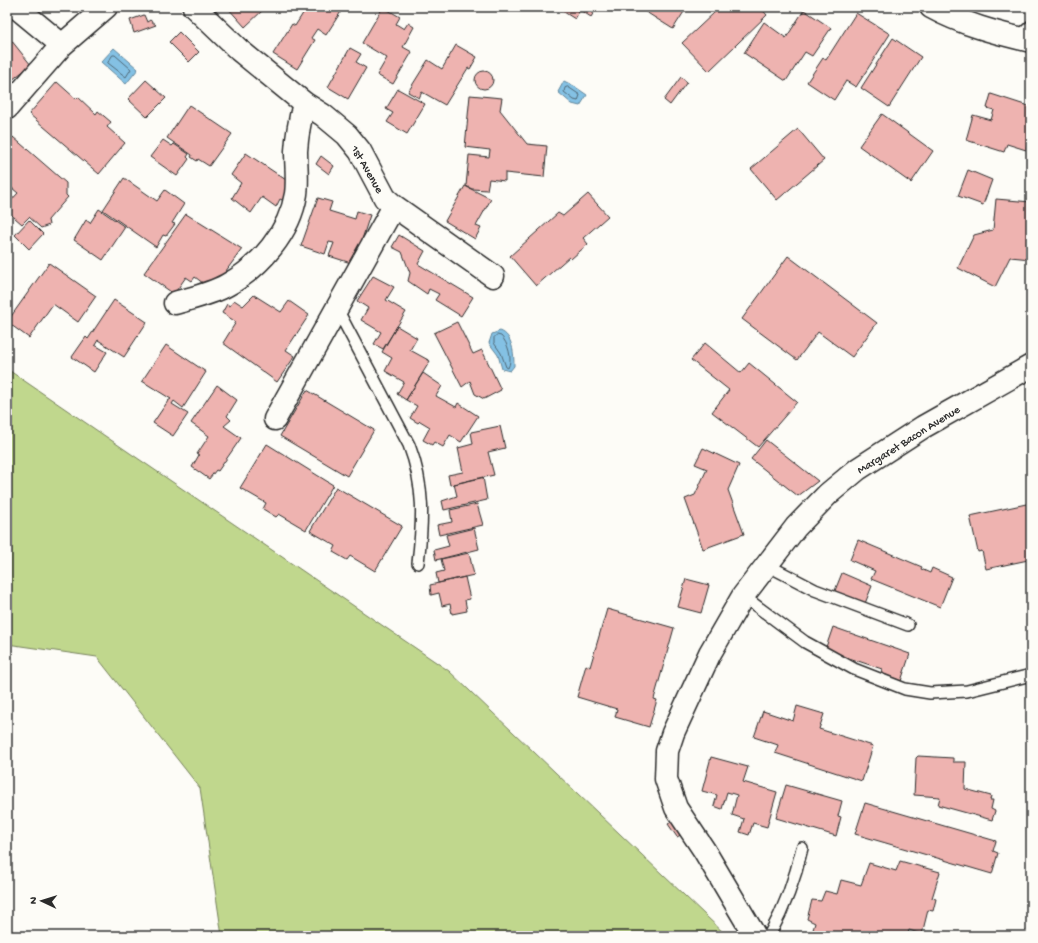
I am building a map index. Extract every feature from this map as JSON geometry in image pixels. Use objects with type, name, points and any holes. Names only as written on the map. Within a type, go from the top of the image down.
[{"type":"street","points":[[16,7],[62,45]]},
{"type":"street","points":[[7,108],[62,45],[106,7]]},
{"type":"street","name":"1st Avenue","points":[[194,7],[239,50],[304,103],[323,115],[347,135],[360,152],[385,198],[394,206],[493,276]]},
{"type":"street","points":[[931,7],[944,14],[993,33],[1027,35]]},
{"type":"street","points":[[175,303],[226,286],[241,276],[264,256],[280,236],[292,212],[296,193],[297,134],[304,103]]},
{"type":"street","points":[[275,419],[394,206]]},
{"type":"street","name":"Margaret Bacon Avenue","points":[[755,936],[704,850],[676,808],[666,780],[667,751],[673,733],[710,653],[743,596],[796,527],[828,494],[858,469],[923,427],[1031,366]]},
{"type":"lane","points":[[337,309],[409,445],[416,464],[421,486],[423,507],[418,563]]},
{"type":"lane","points":[[767,565],[815,590],[862,609],[908,625]]},
{"type":"lane","points":[[743,596],[805,642],[854,669],[905,689],[930,693],[967,691],[1031,675]]},
{"type":"lane","points":[[769,936],[795,879],[802,848]]},
{"type":"green space","points":[[7,369],[449,671],[727,936],[222,936],[200,788],[97,657],[7,644]]},
{"type":"water","points":[[114,48],[138,69],[126,84],[101,62]]},
{"type":"water","points":[[564,81],[587,95],[580,106],[572,104],[558,92]]},
{"type":"water","points":[[500,331],[508,337],[512,346],[514,366],[510,371],[502,369],[498,355],[489,343],[492,334]]},
{"type":"building","points":[[227,7],[262,7],[264,9],[245,27]]},
{"type":"building","points":[[307,7],[344,7],[326,35],[317,29],[311,38],[315,40],[297,69],[273,54],[292,24],[295,26]]},
{"type":"building","points":[[383,7],[400,17],[396,24],[404,29],[408,23],[414,27],[403,47],[412,52],[393,84],[377,75],[387,58],[362,43]]},
{"type":"building","points":[[556,7],[597,7],[591,17],[580,10],[575,19]]},
{"type":"building","points":[[638,7],[687,7],[673,29]]},
{"type":"building","points":[[714,7],[760,7],[767,15],[709,71],[682,43],[715,12]]},
{"type":"building","points":[[804,10],[831,28],[812,56],[805,52],[786,81],[744,53],[764,22],[786,38]]},
{"type":"building","points":[[856,13],[890,34],[856,87],[846,81],[834,100],[807,82],[823,58],[826,60]]},
{"type":"building","points":[[144,15],[147,22],[150,20],[156,25],[134,33],[130,20]]},
{"type":"building","points":[[179,32],[199,52],[189,62],[169,42]]},
{"type":"building","points":[[7,35],[31,65],[7,84]]},
{"type":"building","points":[[893,38],[921,57],[889,107],[861,88]]},
{"type":"building","points":[[456,45],[477,57],[470,69],[468,68],[445,105],[422,92],[419,98],[408,92],[428,60],[442,69]]},
{"type":"building","points":[[350,48],[361,54],[356,62],[366,68],[348,99],[328,87]]},
{"type":"building","points":[[480,71],[488,71],[493,76],[491,87],[488,89],[480,89],[475,84],[475,76]]},
{"type":"building","points":[[681,77],[687,82],[670,105],[664,100]]},
{"type":"building","points":[[146,80],[166,98],[147,117],[128,99]]},
{"type":"building","points":[[57,82],[76,99],[78,97],[96,114],[98,111],[111,122],[107,127],[125,143],[99,174],[29,114]]},
{"type":"building","points":[[398,89],[425,104],[407,134],[387,122],[393,113],[386,109]]},
{"type":"building","points":[[991,94],[1028,106],[1031,103],[1031,136],[1026,150],[1007,144],[1004,152],[966,140],[973,115],[991,120],[994,110],[987,108]]},
{"type":"building","points":[[470,95],[502,98],[500,110],[527,144],[547,146],[544,177],[505,173],[505,181],[489,179],[487,190],[472,189],[466,186],[469,155],[489,157],[490,150],[465,147]]},
{"type":"building","points":[[189,105],[232,134],[209,166],[198,159],[197,161],[191,157],[192,155],[167,138]]},
{"type":"building","points":[[882,114],[933,151],[911,183],[859,146]]},
{"type":"building","points":[[798,129],[824,160],[777,200],[751,169]]},
{"type":"building","points":[[13,137],[66,183],[66,195],[68,197],[48,220],[49,225],[41,228],[29,217],[22,224],[7,211],[7,205],[18,193],[7,184],[7,144]]},
{"type":"building","points":[[163,140],[172,146],[174,144],[189,154],[187,157],[189,159],[177,176],[150,157]]},
{"type":"building","points":[[246,153],[292,184],[282,200],[280,199],[276,207],[262,197],[251,213],[232,198],[241,183],[231,175]]},
{"type":"building","points":[[321,156],[334,166],[329,174],[316,164]]},
{"type":"building","points":[[968,170],[992,180],[983,205],[958,196]]},
{"type":"building","points":[[124,178],[157,201],[165,190],[184,204],[172,223],[175,224],[166,236],[163,235],[156,247],[103,210]]},
{"type":"building","points":[[465,186],[491,199],[476,226],[481,228],[475,239],[445,221]]},
{"type":"building","points":[[588,194],[608,216],[583,238],[588,244],[571,259],[569,257],[536,286],[510,256],[558,213],[563,216]]},
{"type":"building","points":[[318,198],[332,202],[329,211],[355,219],[357,211],[370,215],[354,264],[329,256],[334,243],[329,242],[325,254],[301,246]]},
{"type":"building","points":[[996,199],[1031,202],[1031,259],[1010,257],[995,287],[958,268],[974,235],[993,230]]},
{"type":"building","points":[[99,209],[125,227],[103,260],[74,240],[86,220],[90,223]]},
{"type":"building","points":[[186,214],[242,249],[212,290],[195,277],[192,281],[186,277],[174,294],[144,273]]},
{"type":"building","points":[[29,220],[43,234],[29,249],[15,235]]},
{"type":"building","points":[[399,235],[425,251],[418,264],[473,297],[461,316],[435,300],[439,294],[429,289],[427,294],[408,281],[410,273],[402,252],[392,247]]},
{"type":"building","points":[[788,256],[877,323],[852,357],[818,332],[797,360],[742,319]]},
{"type":"building","points":[[49,263],[96,296],[78,322],[53,304],[29,338],[7,322]]},
{"type":"building","points":[[373,276],[394,287],[386,300],[406,312],[383,349],[374,344],[381,332],[361,320],[368,308],[357,301]]},
{"type":"building","points":[[254,295],[281,312],[289,301],[309,315],[286,350],[295,356],[277,382],[223,343],[236,322],[222,313],[227,304],[230,306],[234,300],[243,306]]},
{"type":"building","points":[[114,300],[147,322],[124,357],[98,340],[95,345],[107,352],[94,372],[72,357],[86,337],[88,339]]},
{"type":"building","points":[[457,322],[473,354],[482,350],[501,390],[484,399],[475,394],[470,381],[462,387],[434,333]]},
{"type":"building","points":[[397,326],[417,338],[410,350],[430,361],[406,400],[397,394],[404,382],[385,371],[392,358],[382,352]]},
{"type":"building","points":[[705,343],[741,373],[749,363],[797,402],[758,447],[712,412],[729,390],[691,360]]},
{"type":"building","points":[[166,345],[206,372],[183,408],[174,401],[172,404],[188,414],[173,436],[153,423],[171,399],[142,381]]},
{"type":"building","points":[[423,373],[442,386],[436,396],[456,407],[458,403],[478,416],[461,442],[450,435],[443,447],[434,442],[432,445],[423,440],[430,427],[420,421],[418,423],[410,418],[417,406],[406,400]]},
{"type":"building","points":[[217,385],[237,400],[227,416],[231,420],[224,426],[241,438],[218,471],[216,470],[209,479],[192,467],[199,455],[197,454],[209,436],[191,423]]},
{"type":"building","points":[[307,390],[374,430],[347,476],[280,436]]},
{"type":"building","points":[[500,426],[505,448],[488,452],[494,475],[450,485],[448,475],[463,472],[458,448],[473,444],[471,432]]},
{"type":"building","points":[[766,440],[818,481],[798,496],[751,459]]},
{"type":"building","points":[[267,444],[333,485],[306,530],[279,514],[276,517],[263,509],[266,503],[240,488]]},
{"type":"building","points":[[703,448],[739,465],[728,490],[744,534],[703,549],[685,499],[695,495],[707,469],[695,464]]},
{"type":"building","points":[[483,477],[487,500],[444,510],[442,501],[457,496],[454,484]]},
{"type":"building","points":[[336,487],[402,526],[375,571],[350,556],[347,560],[333,552],[336,546],[310,531]]},
{"type":"building","points":[[1031,503],[1031,572],[1028,560],[986,569],[982,551],[978,552],[970,516]]},
{"type":"building","points":[[477,504],[483,525],[439,535],[437,525],[452,522],[450,510]]},
{"type":"building","points":[[474,528],[479,549],[436,560],[434,550],[449,546],[446,535]]},
{"type":"building","points":[[858,540],[922,567],[921,569],[930,573],[932,568],[952,577],[940,607],[871,579],[875,571],[850,560]]},
{"type":"building","points":[[469,553],[474,575],[438,583],[436,573],[444,571],[441,559]]},
{"type":"building","points":[[842,573],[872,586],[864,606],[834,593]]},
{"type":"building","points":[[465,577],[470,599],[465,600],[467,611],[452,614],[450,604],[442,606],[439,593],[431,595],[430,585]]},
{"type":"building","points":[[686,579],[709,585],[701,613],[678,607]]},
{"type":"building","points":[[607,609],[674,628],[654,699],[657,700],[649,727],[615,717],[617,709],[577,697],[586,665],[590,667]]},
{"type":"building","points":[[833,627],[910,654],[901,681],[881,673],[882,669],[825,650]]},
{"type":"building","points":[[797,706],[824,714],[819,729],[873,746],[862,781],[775,753],[778,745],[754,737],[763,711],[793,721]]},
{"type":"building","points":[[918,756],[953,758],[953,762],[966,762],[965,789],[991,796],[990,800],[993,800],[991,809],[995,811],[992,820],[938,805],[940,797],[914,795],[916,758]]},
{"type":"building","points":[[711,757],[748,767],[743,782],[777,792],[767,827],[753,823],[749,835],[740,832],[744,819],[732,815],[737,795],[727,792],[722,809],[714,806],[717,795],[702,791]]},
{"type":"building","points":[[786,785],[842,801],[838,816],[841,817],[836,836],[776,818]]},
{"type":"building","points":[[865,803],[996,841],[993,851],[998,853],[992,874],[855,834]]},
{"type":"building","points":[[677,818],[686,832],[677,837],[668,824]]},
{"type":"building","points":[[900,861],[940,872],[932,898],[936,899],[933,911],[928,910],[922,934],[909,930],[907,936],[820,936],[812,933],[815,923],[807,919],[812,900],[821,901],[825,891],[837,894],[841,880],[861,885],[869,863],[896,871]]}]
